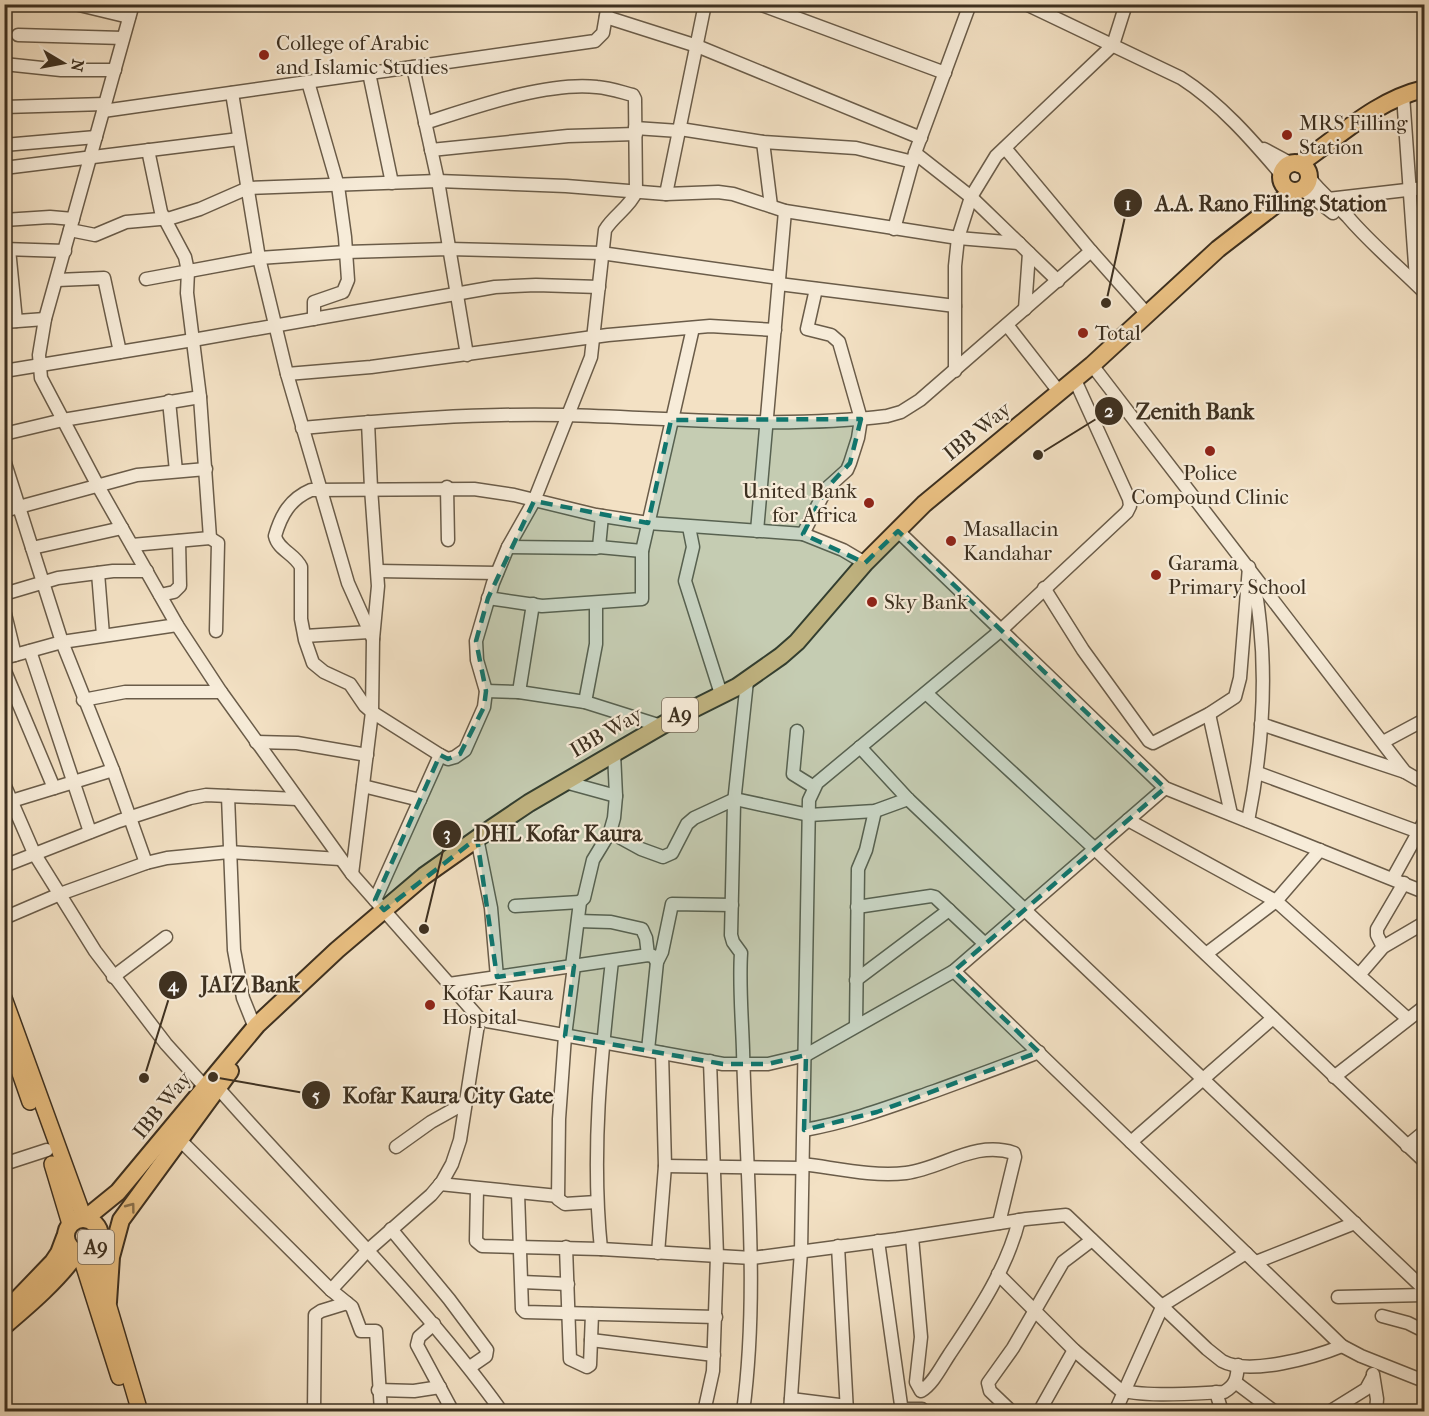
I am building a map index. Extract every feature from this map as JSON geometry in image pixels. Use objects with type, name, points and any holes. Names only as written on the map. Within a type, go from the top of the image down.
[{"type":"highway","name":"A9","points":[[1296,176],[1350,128],[1380,106],[1403,95],[1425,89]]},
{"type":"highway","name":"IBB Way","points":[[76,1224],[118,1192],[212,1088],[243,1041],[380,905],[477,838],[565,782],[661,726],[747,681],[797,642],[865,563],[924,504],[1075,380],[1239,232],[1296,176]]},
{"type":"highway","points":[[108,1302],[111,1257],[121,1220],[180,1140],[212,1088]]},
{"type":"highway","name":"IBB Way","points":[[98,1238],[118,1192]]},
{"type":"highway","name":"A9","points":[[4,1313],[52,1262],[76,1224],[92,1221],[98,1238],[88,1253],[79,1253],[68,1246],[76,1224]]},
{"type":"highway","name":"A9","points":[[4,1326],[79,1253]]},
{"type":"main road","points":[[4,998],[76,1224]]},
{"type":"main road","points":[[4,1028],[10,1063],[76,1224]]},
{"type":"main road","points":[[98,1238],[98,1270],[140,1412]]},
{"type":"main road","points":[[79,1253],[129,1412]]},
{"type":"street","points":[[75,4],[131,11],[45,319],[40,341],[41,378],[98,486],[177,625],[221,692],[340,859],[479,1017],[487,1022],[710,1061],[768,1064],[806,1055],[954,971],[1165,788]]},
{"type":"street","points":[[666,194],[705,4]]},
{"type":"street","points":[[759,4],[945,73]]},
{"type":"street","points":[[894,229],[914,158],[969,4]]},
{"type":"street","points":[[1026,4],[1181,78],[1198,89],[1254,143],[1328,199],[1358,231]]},
{"type":"street","points":[[955,371],[958,238],[970,197],[988,167],[1005,148],[1113,45],[1126,4]]},
{"type":"street","points":[[4,107],[104,107],[232,93],[596,41],[603,33],[607,11],[921,138]]},
{"type":"street","points":[[18,35],[123,38]]},
{"type":"street","points":[[4,64],[61,70],[115,69]]},
{"type":"street","points":[[413,67],[438,181],[467,355]]},
{"type":"street","points":[[369,73],[392,183]]},
{"type":"street","points":[[308,82],[338,186],[348,280],[347,287],[343,291],[314,302],[314,319]]},
{"type":"street","points":[[425,123],[490,103],[563,87],[596,87],[633,95],[636,131],[636,192],[633,199],[611,220],[605,230],[591,357],[534,501],[508,547],[488,598],[476,641],[476,652],[486,690],[484,707],[465,750],[448,759],[440,755],[372,712],[350,684],[324,672],[314,663],[301,619],[301,567],[296,559],[277,544],[275,536],[282,517],[293,500],[319,488],[484,490],[514,495],[534,501],[602,516],[648,524],[803,534],[822,540],[865,563]]},
{"type":"street","points":[[232,93],[259,258],[287,374],[348,583],[371,635]]},
{"type":"street","points":[[1403,95],[1410,189],[1421,284]]},
{"type":"street","points":[[431,150],[568,136],[679,130],[763,142],[856,148],[914,158],[970,197],[1058,280]]},
{"type":"street","points":[[4,145],[96,137]]},
{"type":"street","points":[[4,168],[239,139]]},
{"type":"street","points":[[763,142],[771,206]]},
{"type":"street","points":[[1005,148],[1147,314]]},
{"type":"street","points":[[147,150],[161,212],[185,257],[188,271],[187,293],[200,397],[210,538]]},
{"type":"street","points":[[1296,176],[1344,222],[1421,284]]},
{"type":"street","points":[[4,219],[50,217],[95,235],[126,222],[164,218],[200,209],[248,188],[438,181],[566,186],[666,194],[726,193],[785,211],[958,238],[1019,243]]},
{"type":"street","points":[[1328,199],[1425,188]]},
{"type":"street","points":[[757,531],[785,211]]},
{"type":"street","points":[[45,319],[10,321],[7,249],[64,251]]},
{"type":"street","points":[[146,279],[259,258],[346,252],[449,249],[601,254],[779,281],[816,289],[956,306]]},
{"type":"street","points":[[302,428],[416,417],[490,415],[567,415],[767,422],[887,416],[901,412],[920,400],[1091,251]]},
{"type":"street","points":[[1025,309],[1029,253]]},
{"type":"street","points":[[57,280],[104,278],[120,352]]},
{"type":"street","points":[[4,371],[495,287],[536,285],[598,287]]},
{"type":"street","points":[[803,534],[826,489],[847,470],[854,455],[861,419],[839,342],[831,335],[807,329],[816,289]]},
{"type":"street","points":[[1007,325],[1060,393]]},
{"type":"street","points":[[287,374],[370,367],[594,338],[710,326],[775,330]]},
{"type":"street","points":[[488,598],[533,604],[596,603],[642,599],[642,550],[693,328]]},
{"type":"street","points":[[1092,365],[1405,772]]},
{"type":"street","points":[[838,1246],[847,1409],[791,1405],[801,1251],[809,800],[814,788],[1000,631],[1127,512],[1130,506],[1129,499],[1075,380]]},
{"type":"street","points":[[4,434],[63,420],[200,397]]},
{"type":"street","points":[[169,402],[176,471]]},
{"type":"street","points":[[352,874],[372,712],[371,635],[378,586],[368,422]]},
{"type":"street","points":[[4,460],[62,642],[146,863]]},
{"type":"street","points":[[4,511],[137,475],[206,469]]},
{"type":"street","points":[[447,488],[448,540]]},
{"type":"street","points":[[599,547],[602,516]]},
{"type":"street","points":[[689,527],[693,547],[685,581],[721,694]]},
{"type":"street","points":[[32,548],[122,528]]},
{"type":"street","points":[[898,531],[1165,788],[1425,892]]},
{"type":"street","points":[[132,544],[210,538],[218,543],[216,631]]},
{"type":"street","points":[[160,595],[174,592],[180,586],[179,541]]},
{"type":"street","points":[[508,547],[599,547],[642,550]]},
{"type":"street","points":[[1044,588],[1083,650],[1149,741],[1158,742],[1229,703],[1235,697],[1238,689],[1249,567]]},
{"type":"street","points":[[1248,821],[1258,773],[1264,697],[1262,645],[1255,585],[1249,567]]},
{"type":"street","points":[[4,594],[58,578],[98,573],[147,571]]},
{"type":"street","points":[[378,571],[497,573]]},
{"type":"street","points":[[98,573],[103,635]]},
{"type":"street","points":[[585,702],[596,644],[596,603]]},
{"type":"street","points":[[519,692],[533,604]]},
{"type":"street","points":[[4,610],[10,657],[62,642],[177,625]]},
{"type":"street","points":[[305,636],[371,635]]},
{"type":"street","points":[[30,651],[90,832]]},
{"type":"street","points":[[4,669],[9,694],[40,751],[54,788]]},
{"type":"street","points":[[743,1412],[748,1373],[752,1258],[743,1064],[741,953],[731,935],[735,799],[747,681]]},
{"type":"street","points":[[486,690],[519,692],[585,702],[661,726]]},
{"type":"street","points":[[84,700],[114,693],[221,692]]},
{"type":"street","points":[[926,693],[1095,849],[1425,1161]]},
{"type":"street","points":[[1209,714],[1231,814]]},
{"type":"street","points":[[1383,742],[1425,720]]},
{"type":"street","points":[[1261,724],[1405,772],[1425,783]]},
{"type":"street","points":[[797,731],[793,774],[814,788]]},
{"type":"street","points":[[256,742],[297,744],[367,755]]},
{"type":"street","points":[[860,747],[908,799],[1425,1289]]},
{"type":"street","points":[[597,1202],[565,1204],[558,1199],[559,1119],[565,1035],[580,902],[584,898],[593,860],[610,832],[614,818],[616,796],[614,753]]},
{"type":"street","points":[[380,905],[420,800],[440,755]]},
{"type":"street","points":[[8,802],[112,770]]},
{"type":"street","points":[[1258,773],[1423,829],[1377,929],[1377,935],[1383,947]]},
{"type":"street","points":[[565,782],[616,796]]},
{"type":"street","points":[[4,784],[8,802],[34,853],[113,977],[166,1044],[212,1088],[434,1324],[470,1367],[502,1412]]},
{"type":"street","points":[[363,786],[420,800]]},
{"type":"street","points":[[4,866],[128,818],[190,798],[206,795],[297,799]]},
{"type":"street","points":[[228,796],[234,950],[243,998],[255,1028]]},
{"type":"street","points":[[610,832],[641,849],[663,857],[672,853],[687,824],[694,818],[735,799],[809,815],[875,811],[908,799]]},
{"type":"street","points":[[856,1026],[858,869],[866,850],[875,811]]},
{"type":"street","points":[[1128,819],[1276,901],[1408,1019]]},
{"type":"street","points":[[477,838],[491,908],[497,977]]},
{"type":"street","points":[[1206,954],[1276,901],[1320,850]]},
{"type":"street","points":[[4,918],[60,894],[146,863],[167,858],[230,852],[340,859]]},
{"type":"street","points":[[857,907],[935,897],[985,944]]},
{"type":"street","points":[[515,906],[580,902]]},
{"type":"street","points":[[449,984],[612,961],[652,959],[662,952],[672,904],[732,905]]},
{"type":"street","points":[[856,980],[949,910]]},
{"type":"street","points":[[578,921],[611,922],[642,929],[652,959],[648,1050]]},
{"type":"street","points":[[1359,975],[1383,947],[1425,923]]},
{"type":"street","points":[[113,977],[166,937]]},
{"type":"street","points":[[601,1249],[597,1202],[596,1120],[602,1042],[612,961]]},
{"type":"street","points":[[954,971],[1342,1346],[1425,1381]]},
{"type":"street","points":[[1334,1077],[1425,1006]]},
{"type":"street","points":[[331,1290],[367,1251],[441,1185],[460,1140],[479,1017]]},
{"type":"street","points":[[1131,1142],[1274,1018]]},
{"type":"street","points":[[804,1130],[834,1125],[877,1112],[995,1070],[1038,1052]]},
{"type":"street","points":[[658,1253],[664,1166],[662,1053]]},
{"type":"street","points":[[704,1412],[713,1371],[716,1317],[717,1256],[710,1061]]},
{"type":"street","points":[[396,1147],[431,1122],[465,1103]]},
{"type":"street","points":[[1407,1146],[1425,1132]]},
{"type":"street","points":[[180,1140],[331,1290],[347,1303],[356,1313],[361,1331],[375,1330],[381,1412]]},
{"type":"street","points":[[664,1166],[747,1168],[803,1166],[856,1172],[905,1173],[982,1149],[1007,1151],[1014,1153],[1015,1157],[999,1223]]},
{"type":"street","points":[[4,1164],[47,1150]]},
{"type":"street","points":[[441,1185],[558,1196]]},
{"type":"street","points":[[477,1189],[476,1241],[482,1246],[567,1247],[752,1258],[912,1237],[1022,1219],[1066,1215],[1223,1362],[1238,1365],[1295,1362],[1342,1346]]},
{"type":"street","points":[[518,1192],[522,1309],[525,1312],[716,1317]]},
{"type":"street","points":[[912,1237],[921,1337],[916,1382],[921,1391],[933,1379],[1003,1278],[1022,1219]]},
{"type":"street","points":[[1256,1262],[1355,1223]]},
{"type":"street","points":[[391,1229],[449,1299],[487,1350],[486,1356],[470,1367]]},
{"type":"street","points":[[1012,1412],[990,1391],[988,1383],[1013,1348],[1063,1262],[1092,1240]]},
{"type":"street","points":[[878,1241],[911,1410]]},
{"type":"street","points":[[567,1247],[571,1361],[589,1366],[592,1314]]},
{"type":"street","points":[[1115,1412],[1126,1392],[1162,1305],[1246,1252]]},
{"type":"street","points":[[1003,1278],[1074,1350],[1119,1389],[1126,1392],[1144,1394],[1224,1392],[1235,1382],[1238,1365]]},
{"type":"street","points":[[522,1282],[568,1284]]},
{"type":"street","points":[[1338,1297],[1425,1294]]},
{"type":"street","points":[[314,1412],[315,1315],[347,1303]]},
{"type":"street","points":[[1382,1316],[1408,1323],[1425,1331]]},
{"type":"street","points":[[434,1324],[419,1337],[417,1345],[453,1412]]},
{"type":"street","points":[[591,1340],[714,1355]]},
{"type":"street","points":[[1040,1412],[1074,1350]]},
{"type":"street","points":[[1329,1412],[1366,1389],[1372,1378],[1375,1361]]},
{"type":"street","points":[[1372,1378],[1377,1399],[1376,1412]]},
{"type":"street","points":[[1235,1382],[1275,1412]]},
{"type":"street","points":[[378,1390],[420,1391],[440,1387]]},
{"type":"street","points":[[1216,1392],[1222,1412]]},
{"type":"highlighted area","points":[[861,419],[850,463],[826,489],[803,534],[865,563],[898,531],[1165,788],[954,971],[1039,1052],[877,1112],[804,1130],[806,1055],[768,1064],[723,1064],[565,1036],[574,966],[497,977],[477,838],[384,910],[375,900],[440,755],[448,759],[460,754],[484,707],[486,691],[476,641],[488,598],[534,501],[648,523],[671,420]]},
{"type":"place","name":"College of Arabic and Islamic Studies","points":[[264,55]]},
{"type":"place","name":"MRS Filling Station","points":[[1287,135]]},
{"type":"place","name":"A.A. Rano Filling Station","points":[[1106,303]]},
{"type":"place","name":"Total","points":[[1083,333]]},
{"type":"place","name":"Police Compound Clinic","points":[[1210,451]]},
{"type":"place","name":"Zenith Bank","points":[[1038,455]]},
{"type":"place","name":"United Bank for Africa","points":[[869,503]]},
{"type":"place","name":"Masallacin Kandahar","points":[[951,541]]},
{"type":"place","name":"Garama Primary School","points":[[1156,575]]},
{"type":"place","name":"Sky Bank","points":[[872,602]]},
{"type":"place","name":"DHL Kofar Kaura","points":[[424,929]]},
{"type":"place","name":"Kofar Kaura Hospital","points":[[430,1005]]},
{"type":"place","name":"Kofar Kaura City Gate","points":[[213,1077]]},
{"type":"place","name":"JAIZ Bank","points":[[144,1078]]}]
